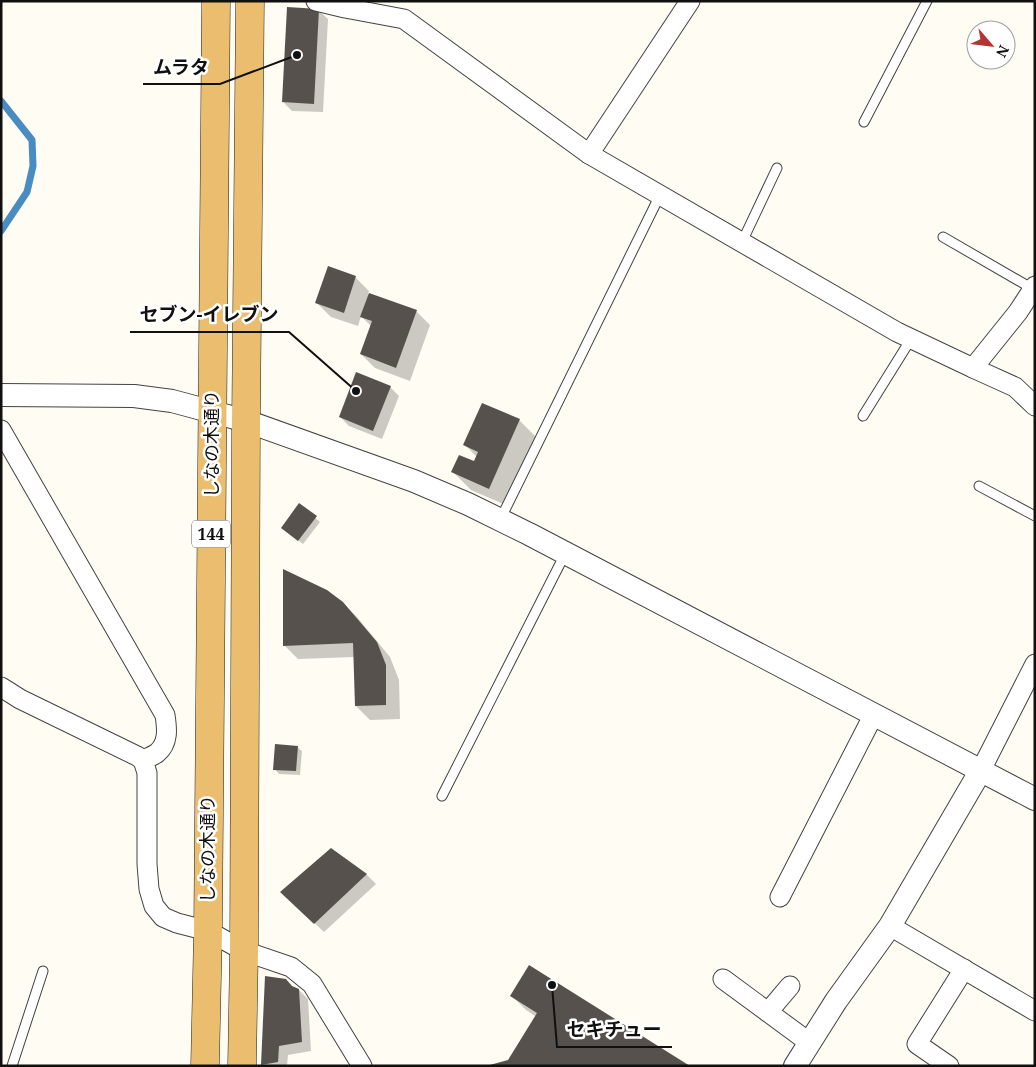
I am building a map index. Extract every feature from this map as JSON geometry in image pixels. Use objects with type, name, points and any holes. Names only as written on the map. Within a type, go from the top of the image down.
[{"type":"highway","name":"しなの木通り","points":[[205,1066],[208,931],[216,1]]},
{"type":"highway","name":"しなの木通り","points":[[242,1066],[250,1]]},
{"type":"street","points":[[316,1],[404,19],[589,154],[897,332],[1015,387],[1035,406]]},
{"type":"street","points":[[589,154],[690,1]]},
{"type":"street","points":[[972,368],[1018,312],[1034,287]]},
{"type":"street","points":[[1,395],[134,396],[172,401],[246,421],[414,481],[468,504],[565,553],[1035,799]]},
{"type":"street","points":[[1,430],[165,715],[168,728],[165,741],[158,752],[142,760]]},
{"type":"street","points":[[795,1066],[836,1001],[890,926],[981,770],[1035,664]]},
{"type":"street","points":[[1,687],[20,699],[142,760],[147,774],[147,864],[149,889],[154,906],[163,917],[177,924],[208,931],[244,951],[291,967],[312,984],[362,1066]]},
{"type":"street","points":[[780,897],[874,714]]},
{"type":"street","points":[[890,926],[1035,1011]]},
{"type":"street","points":[[949,1066],[917,1044],[964,969]]},
{"type":"street","points":[[723,979],[810,1043]]},
{"type":"street","points":[[768,1012],[790,986]]},
{"type":"lane","points":[[864,122],[927,1]]},
{"type":"lane","points":[[742,242],[777,168]]},
{"type":"lane","points":[[500,520],[660,195]]},
{"type":"lane","points":[[943,237],[1034,287]]},
{"type":"lane","points":[[863,416],[910,338]]},
{"type":"lane","points":[[978,486],[1035,516]]},
{"type":"lane","points":[[442,796],[565,553]]},
{"type":"lane","points":[[12,1066],[42,971]]},
{"type":"building","points":[[287,7],[319,9],[314,104],[282,102]]},
{"type":"building","points":[[328,266],[356,276],[344,313],[315,303]]},
{"type":"building","points":[[369,293],[417,310],[396,368],[360,354],[372,321],[360,317]]},
{"type":"building","points":[[356,372],[391,386],[373,431],[339,417]]},
{"type":"building","points":[[482,403],[520,419],[489,489],[451,472],[459,455],[474,461],[478,452],[463,445]]},
{"type":"building","points":[[299,503],[317,516],[298,541],[281,528]]},
{"type":"building","points":[[283,569],[327,590],[343,602],[377,642],[386,665],[386,705],[355,706],[353,643],[283,646]]},
{"type":"building","points":[[275,744],[298,746],[296,771],[273,770]]},
{"type":"building","points":[[331,848],[367,874],[314,924],[280,892]]},
{"type":"building","points":[[529,965],[690,1066],[486,1066],[508,1060],[537,1013],[510,996]]},
{"type":"building","points":[[265,976],[286,979],[292,986],[299,989],[302,1042],[279,1046],[278,1062],[261,1065]]},
{"type":"waterway","points":[[1,101],[32,140],[33,166],[27,192],[1,231]]},
{"type":"place","name":"ムラタ","points":[[297,55]]},
{"type":"place","name":"セブン-イレブン","points":[[356,391]]},
{"type":"place","name":"セキチュー","points":[[552,985]]}]
